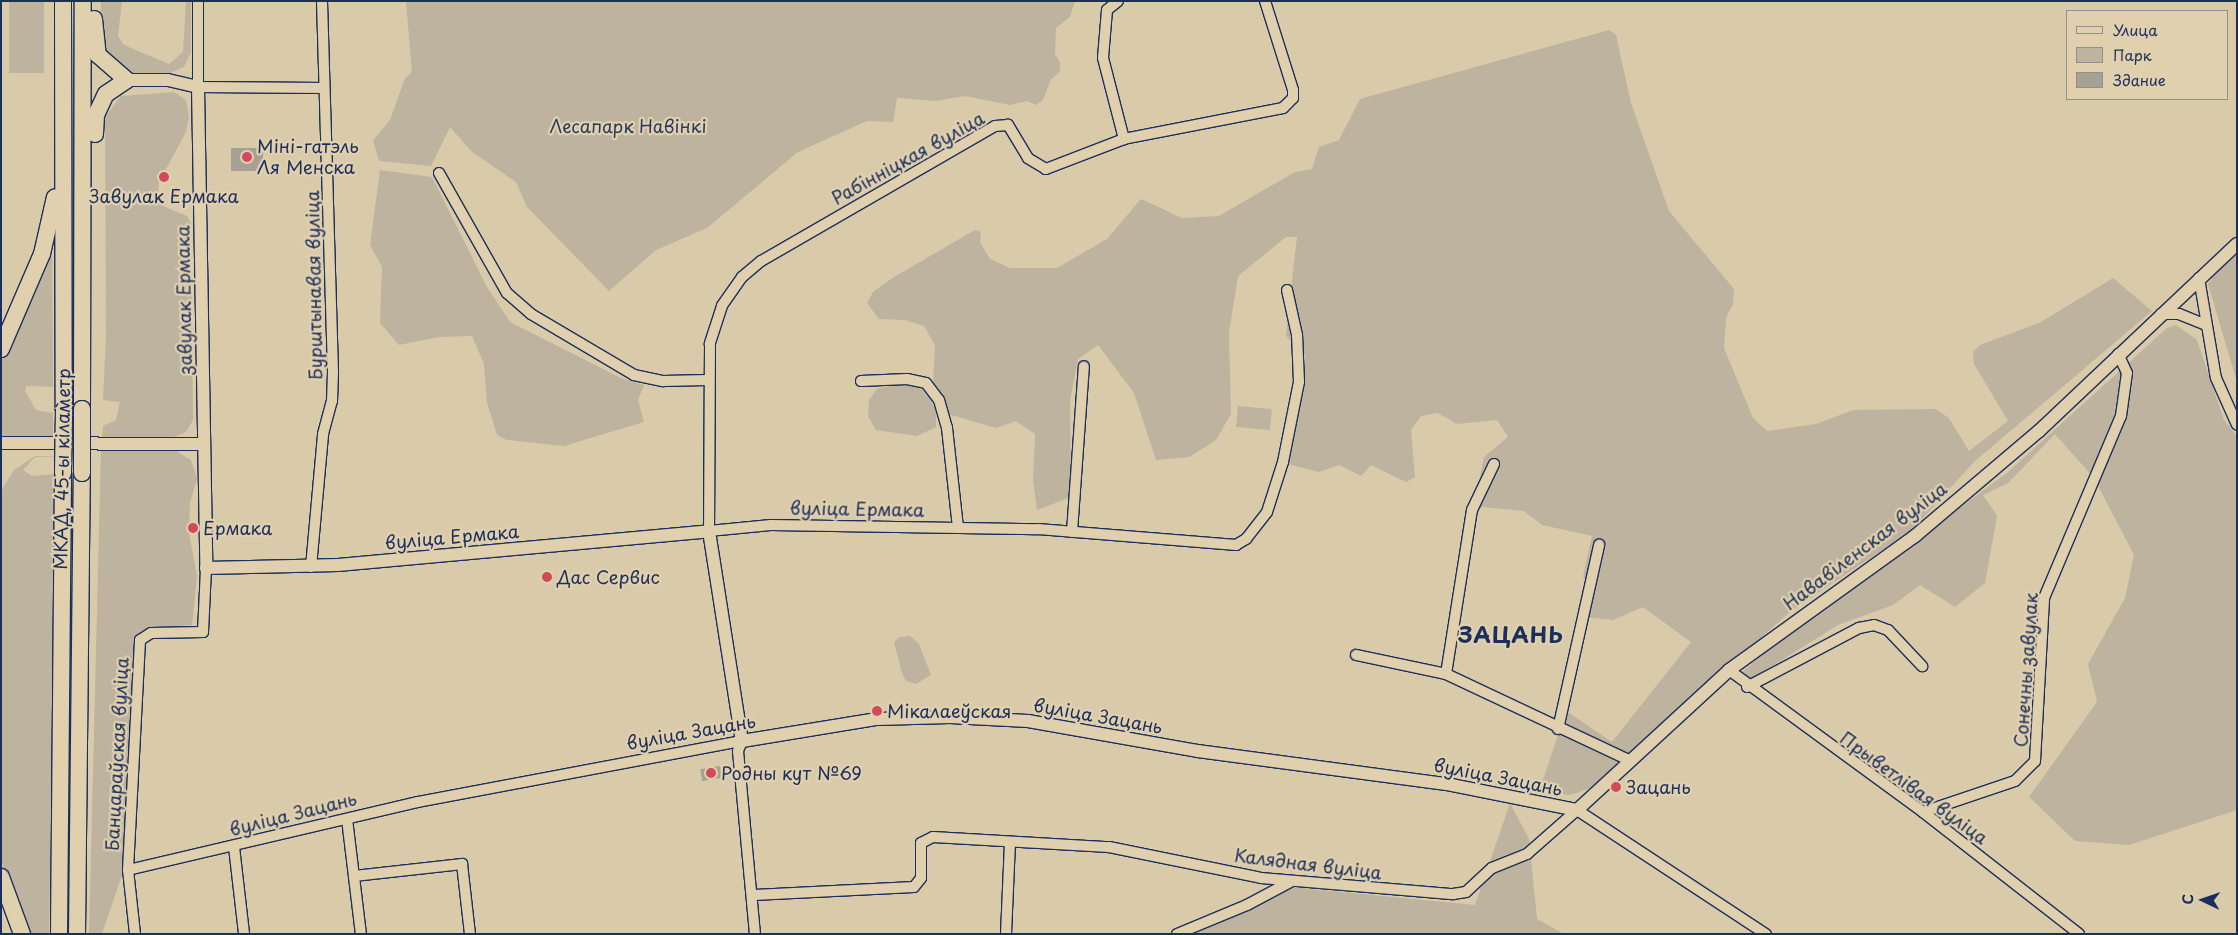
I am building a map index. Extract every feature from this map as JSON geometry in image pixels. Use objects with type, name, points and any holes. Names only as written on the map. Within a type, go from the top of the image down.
[{"type":"highway","points":[[87,2],[98,55],[114,73],[126,80]]},
{"type":"highway","name":"МКАД, 45-ы кіламетр","points":[[77,934],[87,2]]},
{"type":"highway","name":"МКАД, 45-ы кіламетр","points":[[60,934],[64,473],[63,4]]},
{"type":"highway","points":[[86,202],[95,170],[97,110],[111,88],[126,80]]},
{"type":"highway","points":[[1,349],[50,228],[55,156],[63,118]]},
{"type":"highway","points":[[1,877],[22,934]]},
{"type":"street","name":"завулак Ермака","points":[[198,1],[206,568]]},
{"type":"street","name":"Бурштынавая вуліца","points":[[311,567],[322,434],[332,401],[334,372],[322,1]]},
{"type":"street","points":[[1118,1],[1107,10],[1102,58],[1124,139]]},
{"type":"street","name":"Рабінніцкая вуліца","points":[[709,531],[707,380],[714,322],[742,277],[761,261],[970,138],[1008,125],[1028,158],[1046,169],[1124,139],[1274,112],[1289,104],[1293,90],[1265,1]]},
{"type":"street","points":[[126,80],[168,80],[198,87],[324,88]]},
{"type":"street","points":[[439,172],[507,293],[531,314],[634,375],[663,381],[707,380]]},
{"type":"street","name":"Нававіленская вуліца","points":[[1576,810],[1631,762],[1729,670],[1915,536],[2039,431],[2160,314],[2237,244]]},
{"type":"street","points":[[2199,278],[2220,392],[2237,425]]},
{"type":"street","name":"вуліца Ермака","points":[[206,568],[311,567],[771,525],[958,527],[1072,532],[1215,545],[1236,545],[1246,539],[1264,518],[1270,504],[1299,382],[1297,336],[1286,290]]},
{"type":"street","points":[[2160,314],[2179,314],[2206,324]]},
{"type":"street","name":"Сонечны завулак","points":[[1923,812],[2015,781],[2035,761],[2044,598],[2120,416],[2127,369],[2118,354]]},
{"type":"street","points":[[1072,532],[1084,366]]},
{"type":"street","points":[[861,381],[907,379],[926,383],[939,400],[948,428],[958,527]]},
{"type":"street","points":[[1,443],[203,444]]},
{"type":"street","points":[[1446,674],[1472,510],[1494,464]]},
{"type":"street","points":[[709,531],[742,741],[738,751],[754,895],[755,934]]},
{"type":"street","points":[[1558,729],[1599,545]]},
{"type":"street","name":"Банцараўская вуліца","points":[[135,934],[128,870],[140,640],[151,633],[203,632],[206,568]]},
{"type":"street","points":[[1747,687],[1858,628],[1874,624],[1888,630],[1922,666]]},
{"type":"street","points":[[1356,655],[1446,674],[1558,729],[1631,762]]},
{"type":"street","name":"Прыветлівая вуліца","points":[[1729,670],[1747,687],[1923,812],[2079,934]]},
{"type":"street","name":"вуліца Зацань","points":[[128,870],[601,765],[877,719],[950,716],[1028,720],[1198,752],[1452,784],[1576,810],[1766,934]]},
{"type":"street","name":"Калядная вуліца","points":[[754,895],[914,887],[921,878],[921,845],[924,839],[1109,847],[1292,881],[1433,895],[1466,892],[1492,868],[1527,854],[1576,810]]},
{"type":"street","points":[[347,820],[361,934]]},
{"type":"street","points":[[1006,934],[1010,842]]},
{"type":"street","points":[[234,847],[244,934]]},
{"type":"street","points":[[354,876],[462,864],[470,934]]},
{"type":"street","points":[[1177,934],[1247,905],[1292,881]]},
{"type":"green space","points":[[9,1],[44,1],[44,73],[9,73]]},
{"type":"green space","points":[[101,1],[122,1],[118,36],[124,45],[169,64],[183,52],[186,1],[191,1],[191,52],[184,67],[170,73],[132,73],[116,66],[100,44]]},
{"type":"green space","name":"Лесапарк Навінкі","points":[[406,1],[1075,1],[1070,17],[1056,28],[1055,54],[1060,62],[1060,72],[1051,79],[1043,100],[1036,105],[1027,101],[1010,105],[965,96],[936,101],[897,98],[893,122],[867,121],[798,152],[707,228],[656,250],[609,291],[527,207],[516,182],[472,152],[450,127],[431,166],[379,161],[373,140],[390,120],[405,78],[412,72]]},
{"type":"green space","points":[[1609,30],[1616,35],[1631,103],[1669,211],[1734,289],[1733,304],[1726,318],[1724,348],[1753,418],[1767,431],[1816,424],[1853,410],[1935,409],[1949,418],[1969,451],[2008,421],[1974,364],[1973,352],[1980,345],[2041,322],[2113,278],[2152,311],[1975,461],[1912,530],[1791,611],[1592,787],[1577,793],[1568,795],[1540,789],[1566,711],[1612,742],[1691,642],[1643,607],[1613,620],[1584,617],[1591,584],[1583,577],[1592,536],[1542,525],[1524,511],[1482,507],[1472,518],[1484,457],[1508,437],[1497,420],[1457,424],[1438,413],[1421,416],[1411,430],[1415,477],[1406,482],[1371,465],[1361,476],[1339,465],[1319,472],[1280,462],[1303,391],[1305,356],[1286,336],[1297,237],[1286,237],[1238,276],[1229,333],[1231,414],[1216,440],[1189,457],[1156,460],[1134,393],[1098,345],[1078,359],[1070,401],[1071,497],[1037,510],[1033,480],[1035,434],[1016,421],[996,428],[948,414],[933,383],[935,345],[924,326],[905,320],[879,319],[867,303],[873,292],[894,277],[975,230],[981,232],[980,242],[990,259],[1010,268],[1057,268],[1107,239],[1141,199],[1182,218],[1219,216],[1295,172],[1312,169],[1319,147],[1339,140],[1360,99]]},
{"type":"green space","points":[[174,92],[186,100],[189,117],[186,132],[159,182],[158,192],[163,206],[187,216],[191,223],[193,420],[186,432],[174,437],[102,439],[103,426],[116,420],[120,402],[103,400],[106,335],[105,117],[121,96]]},
{"type":"green space","points":[[380,170],[432,177],[487,287],[510,322],[621,378],[644,385],[638,400],[644,422],[564,446],[507,440],[497,435],[487,402],[484,364],[472,336],[439,337],[399,345],[380,323],[382,267],[370,245]]},
{"type":"green space","points":[[52,244],[53,387],[26,386],[25,391],[36,410],[53,413],[53,439],[1,436],[1,354]]},
{"type":"green space","points":[[2237,253],[2237,382],[2208,284],[2221,265]]},
{"type":"green space","points":[[2176,325],[2197,340],[2224,420],[2237,436],[2237,810],[2129,845],[2075,841],[2029,797],[2097,702],[2088,664],[2125,598],[2134,555],[2094,478],[2055,434],[2008,483],[1983,495],[1997,516],[1985,583],[1955,607],[1920,585],[1893,605],[1838,625],[1745,683],[1736,677],[1800,624],[2007,473],[2167,328]]},
{"type":"green space","points":[[902,383],[920,387],[929,398],[936,411],[936,427],[917,436],[876,430],[868,416],[869,400],[877,389]]},
{"type":"green space","points":[[1238,406],[1272,409],[1270,430],[1236,427]]},
{"type":"green space","points":[[101,449],[176,451],[191,460],[197,479],[190,503],[189,533],[197,576],[192,625],[152,628],[141,631],[134,640],[123,872],[102,934],[89,934]]},
{"type":"green space","points":[[35,456],[96,456],[35,457],[23,470],[32,476],[56,474],[49,934],[31,934],[1,860],[1,491],[14,470]]},
{"type":"green space","points":[[910,636],[919,644],[931,675],[916,684],[906,681],[894,642],[899,637]]},
{"type":"green space","points":[[1510,803],[1529,839],[1537,919],[1564,934],[1195,934],[1290,887],[1475,905]]},
{"type":"building","name":"Міні-гатэль Ля Менска","points":[[231,148],[263,148],[263,171],[231,171]]},
{"type":"building","name":"Родны кут №69","points":[[720,766],[722,778],[702,781],[700,769]]},
{"type":"place","name":"Міні-гатэль Ля Менска","points":[[247,157]]},
{"type":"place","name":"Завулак Ермака","points":[[164,177]]},
{"type":"place","name":"Ермака","points":[[193,528]]},
{"type":"place","name":"Дас Сервис","points":[[547,577]]},
{"type":"place","name":"Мікалаеўская","points":[[877,711]]},
{"type":"place","name":"Родны кут №69","points":[[711,773]]},
{"type":"place","name":"Зацань","points":[[1616,787]]},
{"type":"district","name":"ЗАЦАНЬ","points":[[1511,634]]}]
